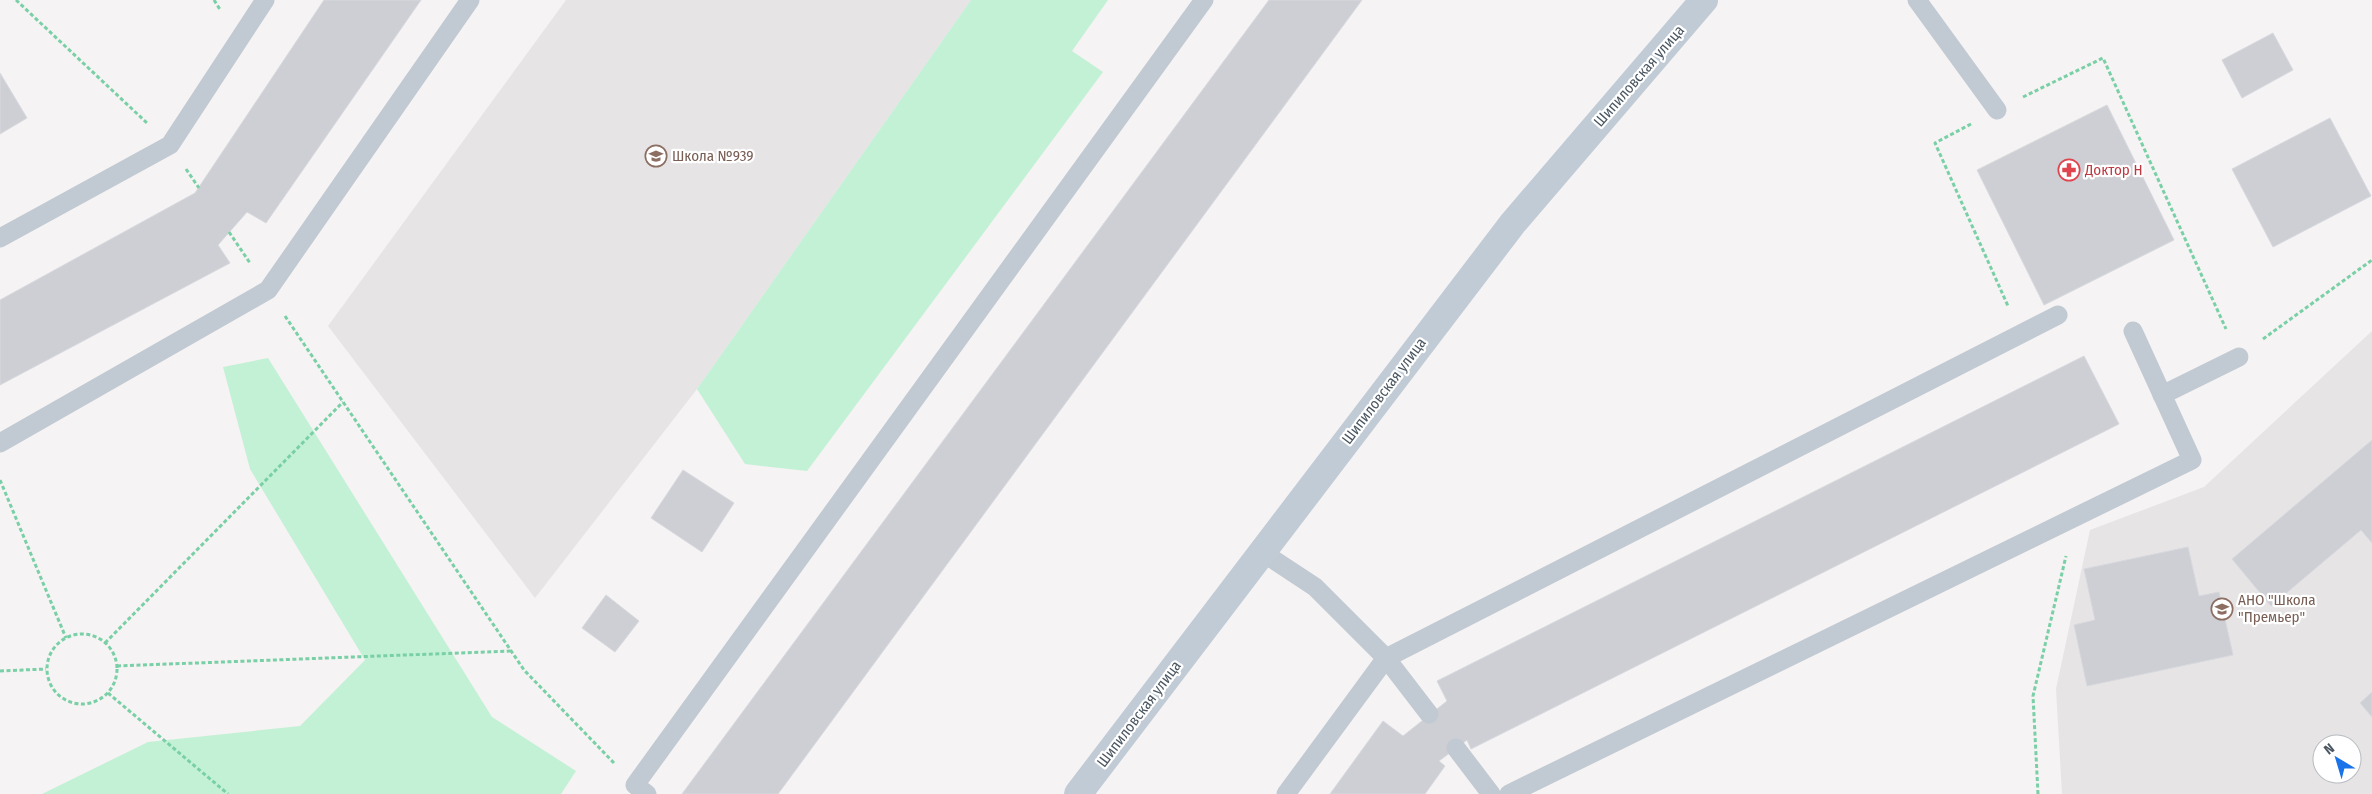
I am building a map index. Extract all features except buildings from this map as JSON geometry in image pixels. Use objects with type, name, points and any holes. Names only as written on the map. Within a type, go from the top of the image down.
[{"type":"main road","name":"Шипиловская улица","points":[[1078,794],[1512,223],[1704,0]]},
{"type":"lane","points":[[0,238],[170,145],[265,0]]},
{"type":"lane","points":[[0,443],[268,290],[470,0]]},
{"type":"lane","points":[[637,791],[1204,0]]},
{"type":"lane","points":[[1917,0],[1997,110]]},
{"type":"lane","points":[[1286,794],[1386,658],[2058,315]]},
{"type":"lane","points":[[1509,794],[2192,460],[2133,331]]},
{"type":"lane","points":[[2162,395],[2239,357]]},
{"type":"lane","points":[[1262,552],[1315,587],[1386,658],[1429,714]]},
{"type":"lane","points":[[1456,748],[1491,794]]},
{"type":"path","points":[[16,0],[170,145]]},
{"type":"path","points":[[2020,335],[1935,143],[2103,58],[2239,357],[2372,260]]},
{"type":"path","points":[[268,290],[524,670],[637,791]]},
{"type":"path","points":[[105,643],[343,402]]},
{"type":"path","points":[[0,480],[66,638]]},
{"type":"path","points":[[2038,794],[2033,696],[2067,551]]},
{"type":"path","points":[[80,634],[93,636],[105,643],[114,654],[117,666],[116,681],[108,693],[97,701],[84,705],[70,703],[58,696],[49,685],[46,669],[48,658],[55,646],[66,638],[80,634]]},
{"type":"path","points":[[117,666],[511,651]]},
{"type":"path","points":[[0,671],[46,669]]},
{"type":"path","points":[[108,693],[228,794]]},
{"type":"shaded area","name":"Школа №939","points":[[566,0],[971,0],[697,389],[535,598],[328,326]]},
{"type":"shaded area","name":"АНО \"Школа \"Премьер\"","points":[[2372,331],[2372,794],[2062,794],[2056,689],[2090,530],[2204,487]]},
{"type":"green space","points":[[971,0],[1108,0],[1072,51],[1103,72],[807,471],[745,464],[697,389]]},
{"type":"green space","points":[[268,358],[492,717],[576,771],[561,794],[42,794],[148,742],[300,726],[365,660],[250,469],[223,367]]},
{"type":"place","name":"Школа №939","points":[[656,156]]},
{"type":"place","name":"Доктор Н","points":[[2069,170]]},
{"type":"place","name":"АНО \"Школа \"Премьер\"","points":[[2222,609]]}]
